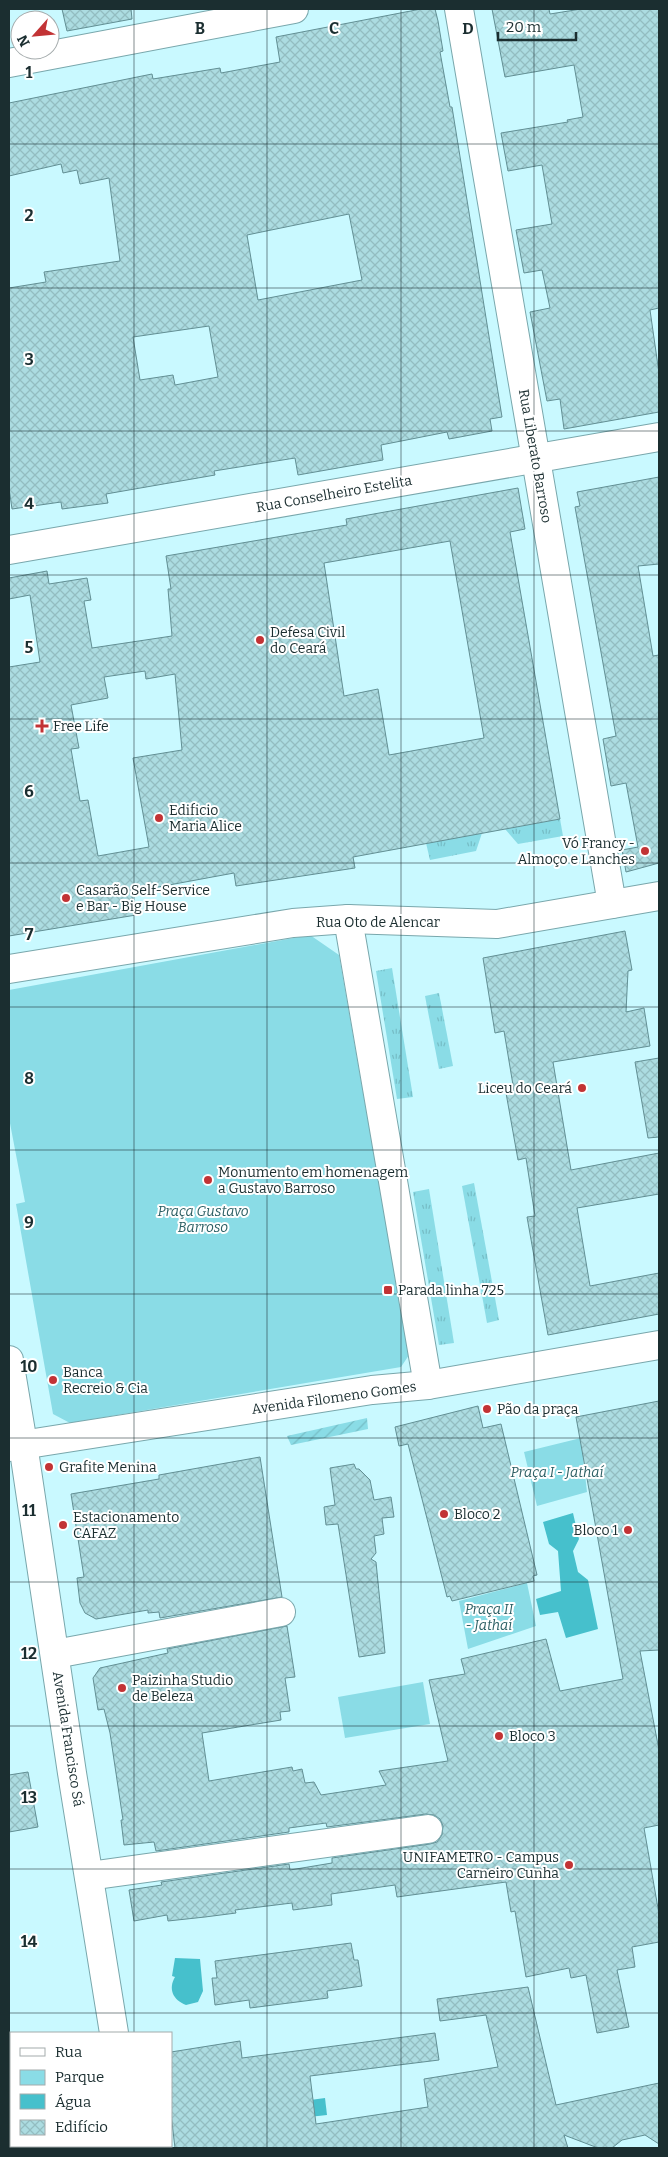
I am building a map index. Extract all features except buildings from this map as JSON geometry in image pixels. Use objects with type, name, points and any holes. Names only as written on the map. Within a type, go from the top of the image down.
[{"type":"street","points":[[9,63],[294,9]]},
{"type":"street","name":"Rua Liberato Barroso","points":[[459,9],[612,904]]},
{"type":"street","name":"Rua Conselheiro Estelita","points":[[9,550],[659,437]]},
{"type":"street","name":"Rua Oto de Alencar","points":[[9,969],[293,923],[348,919],[497,924],[659,896]]},
{"type":"street","points":[[348,919],[428,1386]]},
{"type":"street","name":"Avenida Filomeno Gomes","points":[[16,1446],[372,1390],[428,1386],[659,1345]]},
{"type":"street","name":"Avenida Francisco Sá","points":[[9,1360],[16,1446],[55,1654],[114,2032]]},
{"type":"street","points":[[55,1654],[281,1612]]},
{"type":"street","points":[[89,1876],[428,1829]]},
{"type":"green space","points":[[560,819],[563,836],[518,844],[505,829]]},
{"type":"green space","points":[[482,833],[476,851],[430,860],[426,843]]},
{"type":"green space","name":"Praça Gustavo Barroso","points":[[310,935],[339,955],[409,1355],[401,1367],[70,1423],[53,1414],[16,1204],[25,1202],[9,1118],[9,990]]},
{"type":"green space","points":[[392,968],[413,1097],[397,1099],[376,971]]},
{"type":"green space","points":[[439,993],[453,1066],[439,1069],[425,996]]},
{"type":"green space","points":[[474,1183],[499,1320],[487,1323],[462,1186]]},
{"type":"green space","points":[[429,1189],[454,1343],[439,1345],[413,1192]]},
{"type":"green space","points":[[367,1418],[368,1429],[291,1445],[287,1436]]},
{"type":"green space","name":"Praça I - Jathaí","points":[[581,1438],[587,1492],[537,1506],[524,1452]]},
{"type":"green space","name":"Praça II - Jathaí","points":[[527,1583],[536,1626],[468,1649],[459,1601]]},
{"type":"green space","points":[[423,1682],[430,1724],[345,1738],[338,1697]]},
{"type":"water","points":[[573,1513],[579,1539],[573,1551],[578,1572],[588,1580],[598,1629],[566,1638],[558,1612],[540,1615],[536,1599],[561,1591],[558,1551],[549,1544],[543,1522]]},
{"type":"water","points":[[175,1958],[200,1959],[203,1991],[198,2002],[186,2005],[173,1994],[172,1986],[175,1977],[172,1976]]},
{"type":"water","points":[[325,2098],[327,2115],[291,2119],[288,2103]]},
{"type":"place","name":"Defesa Civil do Ceará","points":[[260,640]]},
{"type":"place","name":"Free Life","points":[[42,726]]},
{"type":"place","name":"Edificio Maria Alice","points":[[159,818]]},
{"type":"place","name":"Vó Francy - Almoço e Lanches","points":[[645,851]]},
{"type":"place","name":"Casarão Self-Service e Bar - Big House","points":[[66,898]]},
{"type":"place","name":"Liceu do Ceará","points":[[582,1088]]},
{"type":"place","name":"Monumento em homenagem a Gustavo Barroso","points":[[208,1180]]},
{"type":"place","name":"Parada linha 725","points":[[388,1290]]},
{"type":"place","name":"Banca Recreio & Cia","points":[[53,1380]]},
{"type":"place","name":"Pão da praça","points":[[487,1409]]},
{"type":"place","name":"Grafite Menina","points":[[49,1467]]},
{"type":"place","name":"Bloco 2","points":[[444,1514]]},
{"type":"place","name":"Estacionamento CAFAZ","points":[[63,1525]]},
{"type":"place","name":"Bloco 1","points":[[628,1530]]},
{"type":"place","name":"Paizinha Studio de Beleza","points":[[122,1688]]},
{"type":"place","name":"Bloco 3","points":[[499,1736]]},
{"type":"place","name":"UNIFAMETRO - Campus Carneiro Cunha","points":[[569,1865]]}]
